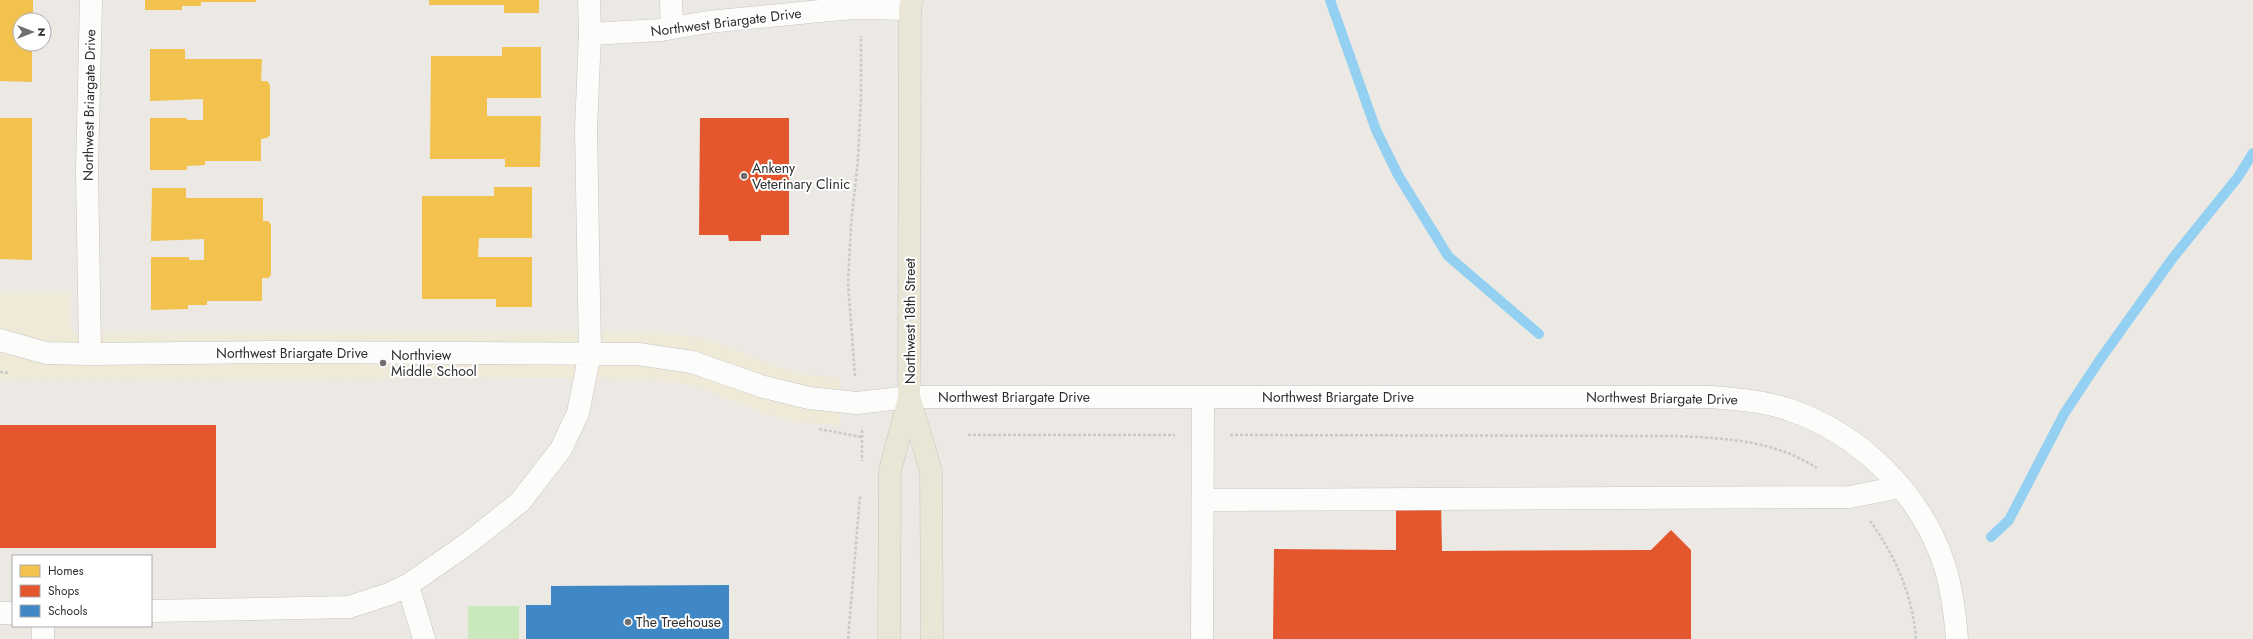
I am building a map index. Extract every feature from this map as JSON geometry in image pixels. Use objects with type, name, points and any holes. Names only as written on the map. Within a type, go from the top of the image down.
[{"type":"main road","name":"Northwest 18th Street","points":[[911,3],[909,397],[931,472],[932,639]]},
{"type":"main road","points":[[889,639],[890,472],[909,397]]},
{"type":"street","name":"Northwest Briargate Drive","points":[[90,354],[87,170],[91,0]]},
{"type":"street","points":[[152,611],[349,607],[389,594],[408,585],[467,544],[520,502],[561,449],[575,420],[586,378],[590,353],[586,137],[590,34],[589,0]]},
{"type":"street","points":[[671,0],[672,28]]},
{"type":"street","name":"Northwest Briargate Drive","points":[[590,34],[672,28],[708,22],[911,3]]},
{"type":"street","name":"Northwest Briargate Drive","points":[[0,340],[46,353],[90,354],[638,354],[692,362],[764,387],[809,398],[857,404],[909,397],[1710,397],[1750,400],[1790,410],[1831,428],[1870,456],[1900,487],[1926,524],[1943,561],[1954,604],[1957,639]]},
{"type":"street","points":[[1202,639],[1203,397]]},
{"type":"street","points":[[1203,500],[1850,497],[1900,487]]},
{"type":"street","points":[[408,585],[424,639]]},
{"type":"street","points":[[0,613],[12,613]]},
{"type":"street","points":[[43,627],[43,639]]},
{"type":"path","points":[[857,8],[862,44],[861,98],[848,283],[857,404],[862,437],[861,468]]},
{"type":"path","points":[[0,372],[14,374]]},
{"type":"path","points":[[811,427],[862,437]]},
{"type":"path","points":[[968,434],[1674,436],[1724,438],[1752,442],[1792,454],[1833,479],[1863,510],[1880,534],[1902,578],[1910,598],[1916,639]]},
{"type":"path","points":[[848,639],[860,489]]},
{"type":"shaded area","name":"Northview Middle School","points":[[0,292],[71,292],[71,332],[648,332],[684,335],[719,343],[780,368],[810,375],[840,378],[840,425],[803,423],[766,414],[706,390],[681,383],[654,380],[586,378],[0,380]]},
{"type":"green space","points":[[468,606],[519,606],[519,639],[468,639]]},
{"type":"building: Homes","points":[[0,0],[33,0],[33,12],[12,12],[12,52],[32,52],[32,82],[0,81]]},
{"type":"building: Homes","points":[[145,0],[256,0],[256,2],[201,2],[201,6],[182,6],[182,10],[145,10]]},
{"type":"building: Homes","points":[[429,0],[539,0],[539,13],[504,13],[504,5],[429,5]]},
{"type":"building: Homes","points":[[502,47],[541,47],[541,98],[487,98],[487,116],[541,116],[540,167],[505,167],[505,159],[430,159],[431,56],[502,56]]},
{"type":"building: Homes","points":[[150,49],[185,49],[185,59],[262,59],[261,81],[267,81],[270,85],[270,135],[267,138],[261,139],[261,161],[205,161],[205,165],[187,166],[187,170],[150,170],[150,118],[187,118],[187,120],[203,120],[203,99],[150,101]]},
{"type":"building: Homes","points":[[0,118],[32,118],[32,260],[0,259]]},
{"type":"building: Homes","points":[[494,187],[532,187],[532,238],[479,238],[478,257],[532,257],[532,307],[496,307],[496,299],[422,299],[422,196],[494,196]]},
{"type":"building: Homes","points":[[152,188],[186,188],[186,198],[263,198],[263,221],[268,221],[271,224],[271,275],[268,278],[262,278],[262,301],[207,301],[207,305],[188,305],[188,309],[151,310],[151,257],[189,257],[189,260],[204,260],[204,239],[151,241]]},
{"type":"building: Shops","name":"Ankeny Veterinary Clinic","points":[[700,118],[789,118],[789,235],[761,235],[761,241],[729,241],[728,235],[699,235]]},
{"type":"building: Shops","points":[[0,425],[216,425],[216,548],[0,548]]},
{"type":"building: Shops","points":[[1396,501],[1441,501],[1442,551],[1651,550],[1671,530],[1691,550],[1691,639],[1273,639],[1274,549],[1396,550]]},
{"type":"building: Schools","name":"The Treehouse","points":[[729,585],[729,639],[526,639],[526,605],[551,605],[551,586]]},
{"type":"waterway","points":[[1330,0],[1376,130],[1398,175],[1448,256],[1539,334]]},
{"type":"waterway","points":[[1991,537],[2009,520],[2064,414],[2099,361],[2172,259],[2238,177],[2253,153]]},
{"type":"place","name":"Ankeny Veterinary Clinic","points":[[744,176]]},
{"type":"place","name":"Northview Middle School","points":[[383,363]]},
{"type":"place","name":"The Treehouse","points":[[628,622]]}]
